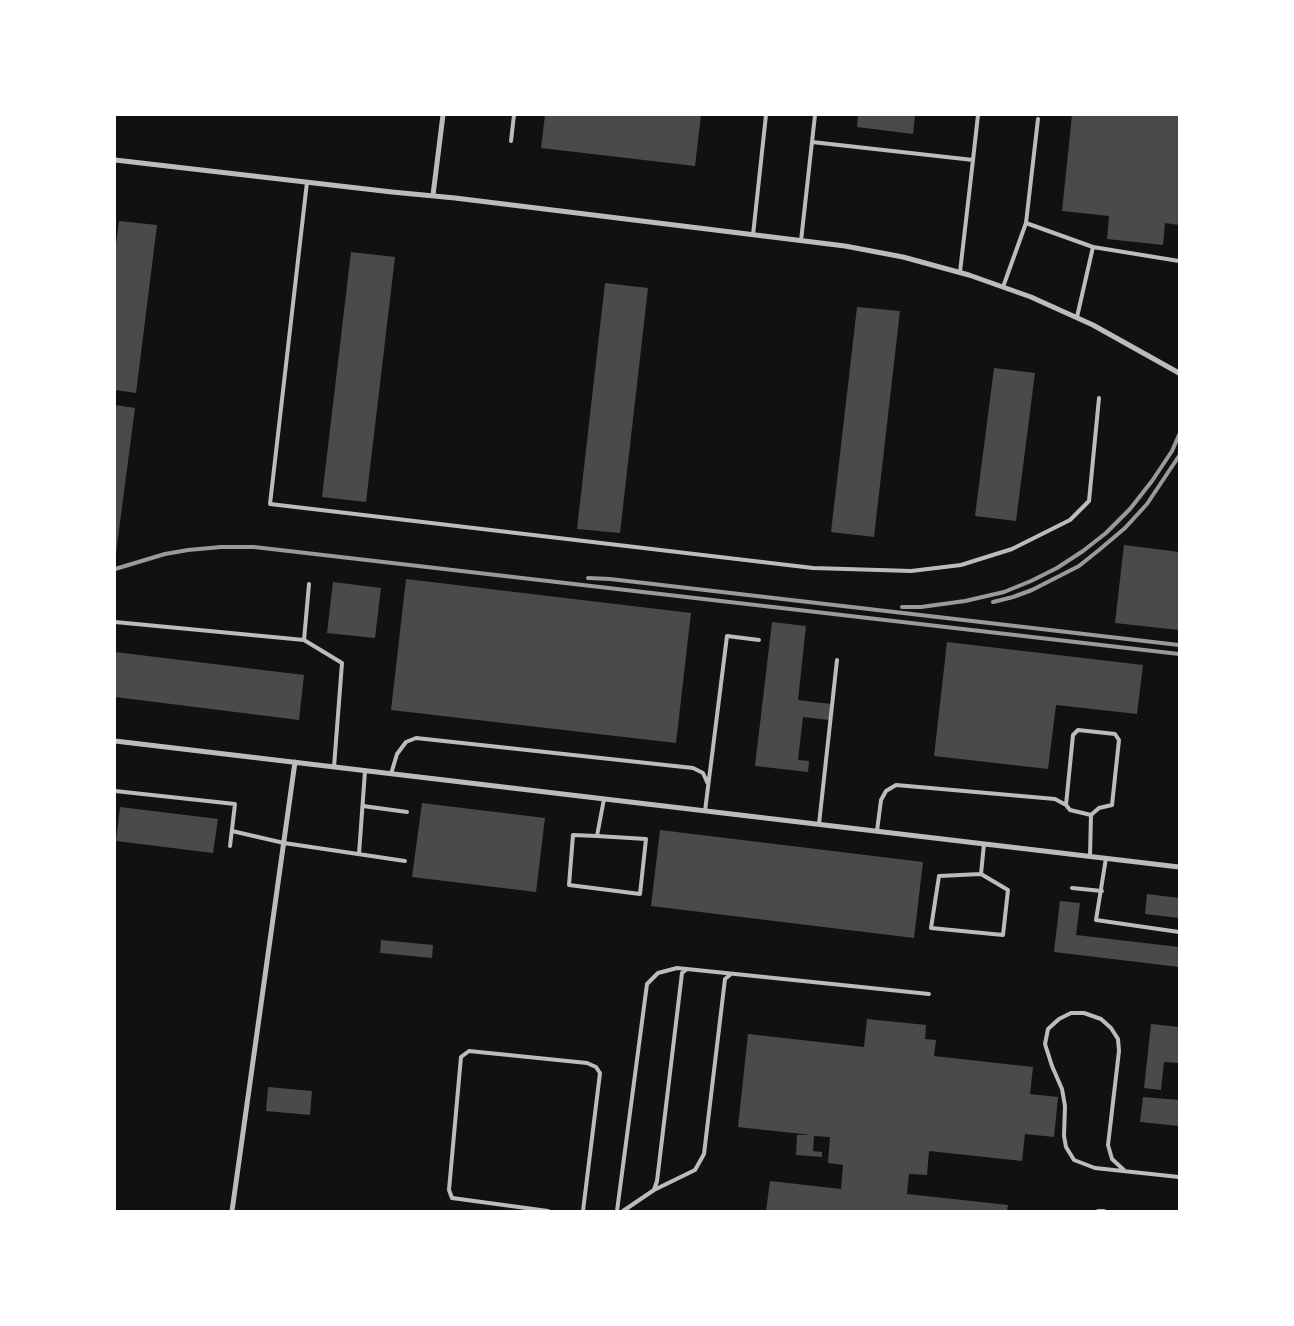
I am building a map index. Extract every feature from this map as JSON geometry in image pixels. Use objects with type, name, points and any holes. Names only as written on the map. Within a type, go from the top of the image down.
[{"type":"street","points":[[433,195],[443,115]]},
{"type":"street","points":[[115,160],[392,192],[433,195],[801,241],[902,257],[960,272],[1031,297],[1077,317],[1179,373]]},
{"type":"street","points":[[115,741],[1179,867]]},
{"type":"street","points":[[232,1211],[295,762]]},
{"type":"lane","points":[[511,141],[514,115]]},
{"type":"lane","points":[[753,235],[766,115]]},
{"type":"lane","points":[[801,241],[815,115]]},
{"type":"lane","points":[[960,272],[978,115]]},
{"type":"lane","points":[[1003,287],[1026,223],[1038,119]]},
{"type":"lane","points":[[812,142],[973,160]]},
{"type":"lane","points":[[306,182],[270,504],[813,568],[911,572],[961,565],[1012,549],[1070,520],[1089,501],[1099,398]]},
{"type":"lane","points":[[1026,223],[1093,247],[1179,261]]},
{"type":"lane","points":[[1077,317],[1093,247]]},
{"type":"lane","points":[[304,640],[309,584]]},
{"type":"lane","points":[[115,622],[304,640],[342,663],[334,767]]},
{"type":"lane","points":[[705,811],[727,636],[760,640]]},
{"type":"lane","points":[[819,824],[837,660]]},
{"type":"lane","points":[[1066,805],[1073,735],[1078,730],[1115,734],[1119,740],[1112,805],[1099,808],[1091,815],[1090,856]]},
{"type":"lane","points":[[391,774],[397,754],[406,742],[416,738],[693,768],[703,773],[708,784]]},
{"type":"lane","points":[[359,854],[365,771]]},
{"type":"lane","points":[[877,831],[881,800],[886,790],[896,785],[1055,799],[1066,805],[1070,810],[1091,815]]},
{"type":"lane","points":[[115,791],[235,804],[230,846]]},
{"type":"lane","points":[[597,836],[604,799]]},
{"type":"lane","points":[[363,806],[407,812]]},
{"type":"lane","points":[[232,831],[284,843],[406,860]]},
{"type":"lane","points":[[574,835],[597,836],[646,839],[640,894],[569,885],[574,835]]},
{"type":"lane","points":[[981,874],[984,844]]},
{"type":"lane","points":[[1106,858],[1096,920],[1179,932]]},
{"type":"lane","points":[[981,874],[1008,890],[1003,934],[931,928],[938,876],[981,874]]},
{"type":"lane","points":[[1072,888],[1102,891]]},
{"type":"lane","points":[[617,1211],[647,984],[658,973],[677,968],[929,994]]},
{"type":"lane","points":[[654,1190],[657,1181],[682,973],[687,969]]},
{"type":"lane","points":[[622,1211],[654,1190],[695,1170],[704,1154],[725,979],[731,974]]},
{"type":"lane","points":[[1125,1171],[1112,1159],[1108,1145],[1119,1051],[1118,1039],[1111,1028],[1101,1019],[1084,1013],[1071,1014],[1059,1019],[1048,1029],[1045,1044],[1062,1089],[1065,1106],[1064,1136],[1066,1147],[1074,1160],[1095,1168],[1179,1177]]},
{"type":"lane","points":[[548,1211],[452,1198],[449,1190],[461,1057],[469,1051],[587,1064],[596,1067],[600,1073],[583,1211]]},
{"type":"lane","points":[[1098,1211],[1104,1211]]},
{"type":"building","points":[[545,115],[701,115],[695,166],[541,148]]},
{"type":"building","points":[[858,115],[915,115],[913,134],[857,127]]},
{"type":"building","points":[[1072,115],[1179,115],[1179,225],[1165,223],[1163,245],[1107,239],[1109,216],[1062,211]]},
{"type":"building","points":[[119,221],[157,225],[136,393],[115,390],[115,253]]},
{"type":"building","points":[[351,252],[395,257],[366,502],[322,497]]},
{"type":"building","points":[[605,283],[648,288],[620,533],[577,529]]},
{"type":"building","points":[[857,307],[900,311],[874,537],[831,532]]},
{"type":"building","points":[[994,368],[1035,373],[1016,521],[975,516]]},
{"type":"building","points":[[115,405],[135,408],[116,553],[115,553]]},
{"type":"building","points":[[1124,545],[1179,552],[1179,630],[1115,623]]},
{"type":"building","points":[[406,579],[691,613],[676,743],[391,710]]},
{"type":"building","points":[[333,582],[381,588],[375,638],[327,633]]},
{"type":"building","points":[[772,622],[806,626],[798,700],[831,704],[829,720],[803,717],[798,760],[809,761],[808,772],[755,766]]},
{"type":"building","points":[[947,642],[1143,665],[1137,714],[1056,705],[1048,769],[934,756]]},
{"type":"building","points":[[115,652],[304,675],[299,720],[115,697]]},
{"type":"building","points":[[422,803],[545,818],[536,892],[412,877]]},
{"type":"building","points":[[120,807],[218,819],[213,853],[116,841]]},
{"type":"building","points":[[660,830],[923,862],[914,938],[651,906]]},
{"type":"building","points":[[1147,894],[1179,898],[1179,918],[1145,914]]},
{"type":"building","points":[[1060,901],[1080,903],[1076,935],[1179,947],[1179,967],[1054,952]]},
{"type":"building","points":[[381,940],[433,945],[432,958],[380,953]]},
{"type":"building","points":[[867,1019],[926,1025],[925,1039],[936,1040],[934,1056],[1033,1067],[1030,1094],[1058,1097],[1054,1137],[1025,1134],[1022,1161],[929,1151],[927,1175],[909,1174],[907,1194],[1008,1205],[1007,1211],[766,1211],[770,1181],[841,1189],[843,1165],[828,1163],[830,1137],[814,1136],[813,1151],[822,1152],[822,1157],[796,1155],[797,1135],[811,1135],[738,1127],[748,1034],[864,1047]]},
{"type":"building","points":[[1151,1024],[1179,1027],[1179,1063],[1164,1062],[1161,1090],[1144,1088]]},
{"type":"building","points":[[268,1087],[312,1091],[310,1115],[266,1111]]},
{"type":"building","points":[[1143,1097],[1179,1100],[1179,1126],[1140,1122]]},
{"type":"railway","points":[[902,607],[921,607],[965,601],[1004,592],[1057,568],[1106,533],[1130,509],[1172,451],[1179,435]]},
{"type":"railway","points":[[993,602],[1032,590],[1079,566],[1125,528],[1147,504],[1179,456]]},
{"type":"railway","points":[[115,569],[165,554],[188,550],[254,547],[1179,654]]},
{"type":"railway","points":[[588,578],[1179,645]]}]
